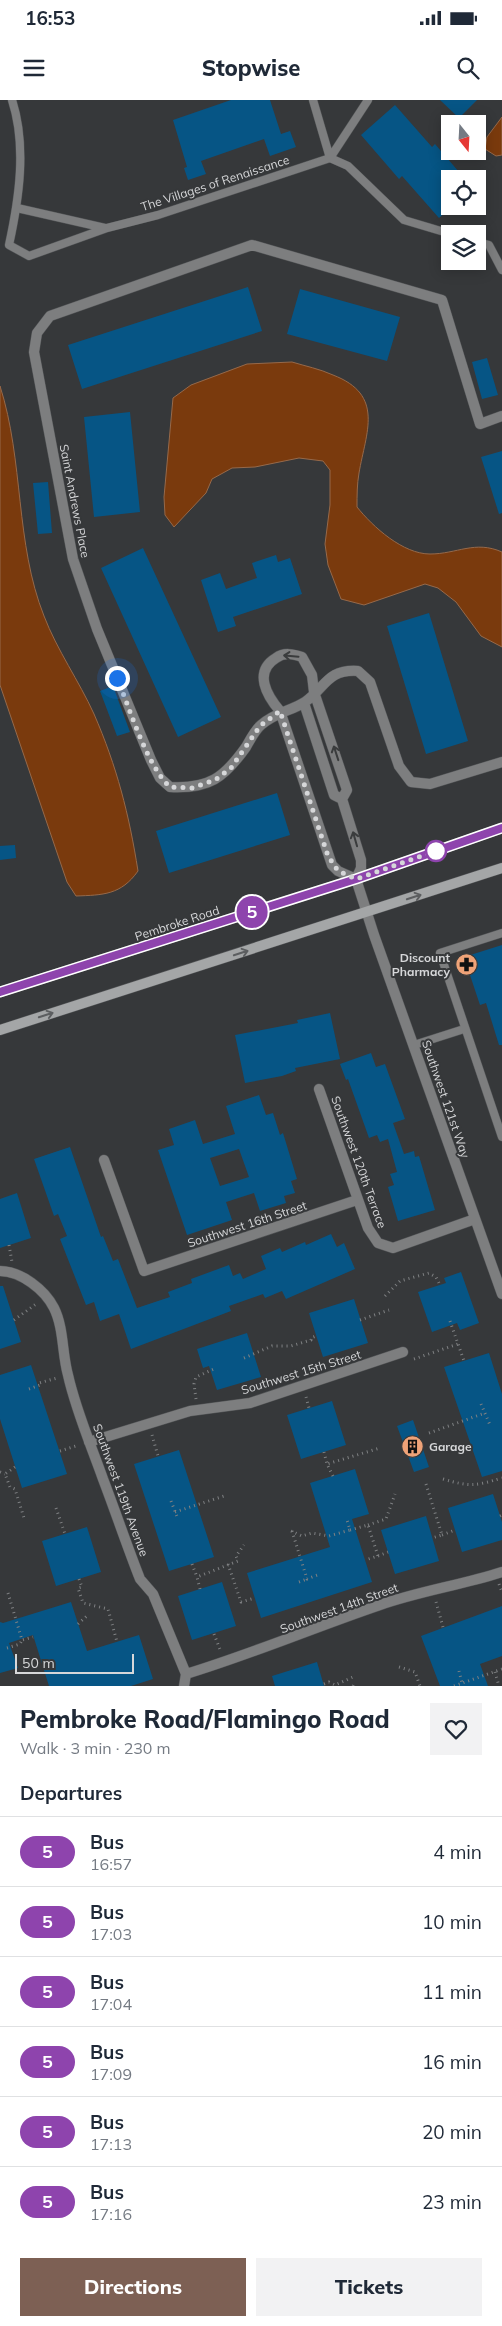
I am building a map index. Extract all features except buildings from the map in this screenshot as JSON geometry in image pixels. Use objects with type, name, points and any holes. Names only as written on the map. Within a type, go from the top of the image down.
[{"type":"main road","name":"Pembroke Road","points":[[0,992],[356,879],[502,828]]},
{"type":"main road","points":[[0,1030],[368,913],[502,868]]},
{"type":"street","name":"Saint Andrews Place","points":[[502,416],[480,424],[442,300],[252,245],[50,316],[37,333],[34,352],[73,559],[97,629],[160,778],[170,787],[192,788],[215,780],[231,768],[260,726],[280,711],[304,702],[329,678],[344,670],[358,671],[370,682],[399,766],[411,782],[430,784],[502,762]]},
{"type":"street","points":[[291,653],[302,657],[312,675],[314,692],[347,790],[342,799],[361,868],[356,879],[338,871],[331,863],[280,711],[267,692],[263,672],[268,662],[279,655],[291,653]]},
{"type":"street","points":[[304,702],[334,795],[342,799]]},
{"type":"street","name":"Southwest 121st Way","points":[[356,879],[502,1294]]},
{"type":"street","name":"Southwest 120th Terrace","points":[[319,1089],[357,1200],[368,1228],[378,1243],[393,1248],[476,1219]]},
{"type":"street","name":"Southwest 16th Street","points":[[104,1160],[144,1271],[357,1200]]},
{"type":"street","points":[[0,1271],[6,1271],[31,1282],[45,1295]]},
{"type":"street","name":"Southwest 119th Avenue","points":[[45,1295],[57,1317],[68,1376],[89,1442],[140,1579],[154,1594],[186,1674]]},
{"type":"street","name":"Southwest 15th Street","points":[[89,1442],[199,1410],[250,1403],[403,1352]]},
{"type":"street","name":"Southwest 14th Street","points":[[186,1674],[380,1605],[432,1589],[502,1572]]},
{"type":"street","points":[[184,1686],[186,1674]]},
{"type":"lane","name":"The Villages of Renaissance","points":[[12,100],[20,142],[17,208],[9,245],[28,256],[107,228],[158,215],[330,158]]},
{"type":"lane","points":[[313,100],[330,158],[348,166],[404,220],[441,231]]},
{"type":"lane","points":[[330,158],[368,100]]},
{"type":"lane","name":"The Villages of Renaissance","points":[[17,208],[107,228]]},
{"type":"lane","points":[[486,244],[489,245],[502,270]]},
{"type":"lane","points":[[502,933],[440,953],[464,1029],[502,1137]]},
{"type":"lane","points":[[414,1045],[464,1029]]},
{"type":"path","points":[[385,1296],[400,1281],[429,1273],[436,1277],[440,1285]]},
{"type":"path","points":[[14,1320],[39,1302],[45,1295]]},
{"type":"path","points":[[360,1320],[389,1310]]},
{"type":"path","points":[[450,1321],[464,1360]]},
{"type":"path","points":[[244,1358],[272,1346],[291,1346],[311,1340],[311,1338],[316,1336]]},
{"type":"path","points":[[411,1360],[458,1344]]},
{"type":"path","points":[[199,1410],[194,1384],[196,1377],[214,1369]]},
{"type":"path","points":[[29,1389],[40,1385],[39,1383],[68,1376]]},
{"type":"path","points":[[481,1404],[490,1426]]},
{"type":"path","points":[[429,1433],[485,1413]]},
{"type":"path","points":[[146,1424],[151,1432],[158,1456]]},
{"type":"path","points":[[60,1451],[89,1442]]},
{"type":"path","points":[[327,1464],[380,1448]]},
{"type":"path","points":[[324,1452],[333,1476]]},
{"type":"path","points":[[5,1474],[15,1467]]},
{"type":"path","points":[[0,1472],[5,1474],[10,1487],[15,1489],[24,1518]]},
{"type":"path","points":[[443,1479],[466,1486],[478,1485],[502,1478]]},
{"type":"path","points":[[426,1484],[442,1535]]},
{"type":"path","points":[[307,1579],[291,1531],[302,1536],[312,1533],[329,1536],[386,1519],[395,1494]]},
{"type":"path","points":[[175,1512],[227,1495]]},
{"type":"path","points":[[171,1501],[178,1519]]},
{"type":"path","points":[[56,1508],[65,1534]]},
{"type":"path","points":[[347,1520],[350,1530]]},
{"type":"path","points":[[368,1524],[378,1556]]},
{"type":"path","points":[[432,1538],[456,1530]]},
{"type":"path","points":[[197,1577],[238,1561],[236,1556],[244,1545]]},
{"type":"path","points":[[365,1560],[388,1552]]},
{"type":"path","points":[[192,1564],[200,1589]]},
{"type":"path","points":[[228,1564],[241,1602],[255,1598]]},
{"type":"path","points":[[299,1582],[320,1574]]},
{"type":"path","points":[[79,1579],[82,1587],[78,1588],[83,1603],[108,1609],[117,1642]]},
{"type":"path","points":[[432,1589],[444,1628]]},
{"type":"path","points":[[8,1593],[22,1640]]},
{"type":"path","points":[[78,1624],[89,1614]]},
{"type":"path","points":[[214,1634],[224,1661]]},
{"type":"path","points":[[8,1648],[20,1644],[22,1640],[33,1637]]},
{"type":"path","points":[[399,1667],[414,1672],[420,1686]]},
{"type":"path","points":[[454,1686],[502,1669]]},
{"type":"path","points":[[459,1671],[462,1683]]},
{"type":"path","points":[[495,1672],[499,1686]]},
{"type":"path","points":[[324,1684],[329,1682],[335,1685],[353,1677]]},
{"type":"path","points":[[353,1686],[355,1682]]},
{"type":"shaded area","points":[[502,117],[502,155],[496,156],[486,150],[487,137]]},
{"type":"shaded area","points":[[292,362],[318,369],[349,383],[360,393],[366,404],[368,429],[358,477],[357,507],[371,523],[389,538],[420,553],[440,553],[474,547],[483,547],[502,552],[502,647],[481,636],[456,602],[438,588],[425,584],[364,605],[341,599],[328,565],[325,544],[330,505],[330,470],[323,461],[299,458],[255,467],[232,468],[212,479],[206,493],[174,527],[165,515],[164,497],[173,398],[191,385],[247,364]]},
{"type":"shaded area","points":[[0,386],[8,414],[28,560],[35,588],[49,629],[88,702],[102,734],[116,772],[131,830],[138,871],[125,885],[103,894],[76,896],[67,882],[0,685]]},
{"type":"bus line","name":"5","points":[[0,992],[356,879],[502,828]]},
{"type":"place","name":"Discount Pharmacy","points":[[466,964]]},
{"type":"place","name":"Garage","points":[[413,1446]]},
{"type":"route","points":[[117,678],[151,760],[160,778],[170,787],[192,788],[215,780],[231,768],[260,726],[280,711],[328,856],[332,865],[338,871],[356,879],[436,851]]}]
